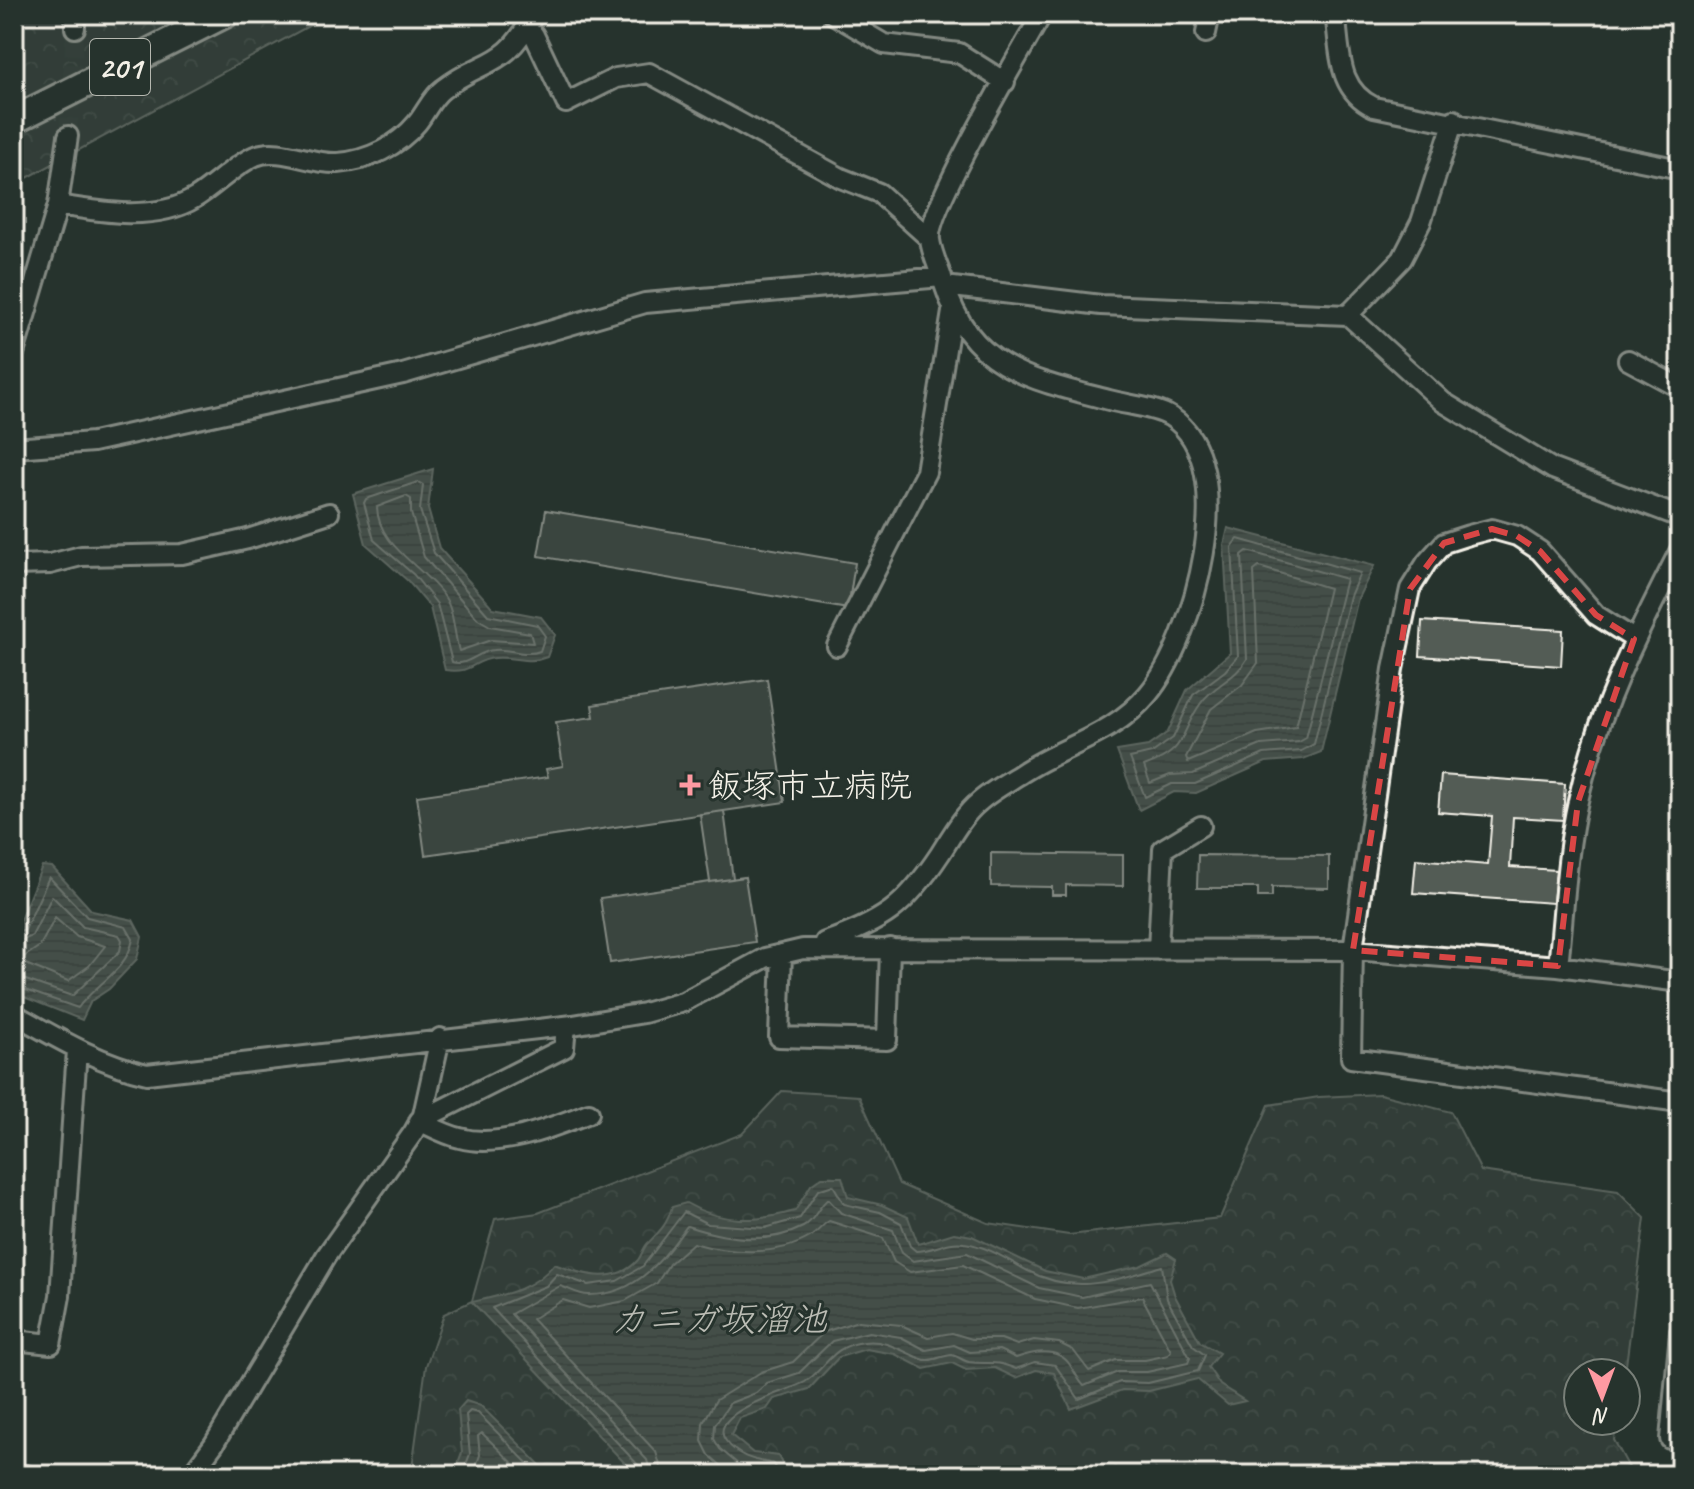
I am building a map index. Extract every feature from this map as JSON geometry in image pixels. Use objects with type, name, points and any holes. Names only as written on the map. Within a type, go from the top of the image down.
[{"type":"highway","name":"201","points":[[14,120],[225,14]]},
{"type":"street","points":[[833,14],[884,44],[959,53],[1005,82]]},
{"type":"street","points":[[929,238],[945,191],[1042,14]]},
{"type":"street","points":[[1206,33],[1210,14]]},
{"type":"street","points":[[1335,14],[1346,87],[1360,100],[1374,107],[1454,120],[1680,169]]},
{"type":"street","points":[[58,205],[116,214],[172,207],[190,201],[257,155],[278,154],[336,164],[386,150],[415,125],[440,90],[503,57],[530,22]]},
{"type":"street","points":[[14,1014],[77,1050],[118,1068],[147,1074],[440,1038],[566,1026],[644,1013],[683,1002],[765,958],[869,927],[902,904],[978,802],[1030,768],[1115,726],[1138,704],[1149,693],[1185,628],[1203,565],[1206,487],[1202,461],[1191,438],[1171,417],[1032,380],[996,361],[952,312],[929,238],[879,193],[841,178],[649,73],[616,78],[566,103],[530,22]]},
{"type":"street","points":[[1348,315],[1402,259],[1421,222],[1454,120]]},
{"type":"street","points":[[14,353],[58,205],[68,136]]},
{"type":"street","points":[[15,450],[93,442],[403,374],[645,303],[943,282],[1101,305],[1348,315],[1443,402],[1492,432],[1553,469],[1680,517]]},
{"type":"street","points":[[837,646],[926,472],[952,312]]},
{"type":"street","points":[[1628,360],[1680,388]]},
{"type":"street","points":[[14,565],[50,564],[81,556],[182,554],[248,539],[329,513]]},
{"type":"street","points":[[1634,639],[1596,615],[1540,551],[1517,536],[1492,529],[1444,543],[1410,589],[1393,669],[1353,950],[1351,1058],[1680,1102]]},
{"type":"street","points":[[1558,966],[1578,802],[1601,723],[1634,639],[1680,550]]},
{"type":"street","points":[[1158,950],[1163,849],[1201,826]]},
{"type":"street","points":[[782,954],[779,1037],[887,1040],[890,948]]},
{"type":"street","points":[[803,949],[1353,950],[1558,966],[1680,982]]},
{"type":"street","points":[[419,1121],[564,1048],[566,1026]]},
{"type":"street","points":[[191,1475],[214,1444],[326,1256],[419,1121],[440,1038]]},
{"type":"street","points":[[14,1340],[51,1344],[60,1296],[77,1050]]},
{"type":"street","points":[[419,1121],[460,1138],[477,1140],[535,1132],[589,1113]]},
{"type":"street","points":[[1680,1332],[1670,1439],[1680,1439]]},
{"type":"street","points":[[14,1475],[26,1475]]},
{"type":"highlighted area","points":[[1492,529],[1517,536],[1540,551],[1596,615],[1634,639],[1578,802],[1558,966],[1353,950],[1410,589],[1444,543]]},
{"type":"green space","points":[[14,14],[331,14],[14,185]]},
{"type":"green space","points":[[782,1091],[859,1096],[899,1184],[988,1223],[1069,1235],[1220,1218],[1269,1105],[1319,1097],[1380,1094],[1451,1112],[1481,1171],[1618,1191],[1645,1218],[1627,1357],[1562,1357],[1562,1437],[1614,1437],[1633,1475],[411,1475],[426,1366],[444,1314],[472,1301],[495,1219],[538,1213],[742,1134]]},
{"type":"water","points":[[433,469],[428,509],[439,548],[493,608],[541,617],[555,635],[547,657],[534,660],[495,658],[462,670],[445,670],[430,607],[408,581],[366,544],[353,494]]},
{"type":"water","points":[[1228,528],[1374,566],[1358,598],[1321,752],[1303,759],[1266,762],[1196,793],[1174,792],[1139,810],[1117,751],[1148,746],[1168,732],[1187,690],[1230,653],[1224,545]]},
{"type":"water","points":[[42,866],[52,867],[92,911],[133,920],[142,937],[137,959],[109,989],[91,1001],[82,1020],[14,993],[14,935]]},
{"type":"water","name":"カニガ坂溜池","points":[[822,1177],[842,1177],[848,1197],[882,1205],[908,1217],[918,1244],[954,1233],[972,1236],[1045,1271],[1083,1279],[1140,1266],[1167,1253],[1176,1259],[1170,1280],[1175,1296],[1200,1342],[1219,1353],[1208,1367],[1220,1385],[1245,1401],[1228,1405],[1197,1379],[1149,1391],[1122,1390],[1071,1409],[1054,1373],[1036,1370],[1016,1378],[995,1368],[966,1370],[952,1363],[924,1369],[895,1354],[866,1349],[839,1357],[809,1389],[774,1399],[767,1409],[740,1418],[731,1435],[753,1453],[779,1456],[789,1475],[636,1475],[472,1302],[527,1286],[554,1264],[597,1276],[619,1273],[638,1260],[646,1245],[660,1231],[672,1207],[686,1203],[713,1215],[739,1219],[795,1211],[811,1185]]},
{"type":"water","points":[[466,1401],[481,1406],[550,1475],[454,1475],[462,1453],[458,1410]]},
{"type":"building","points":[[546,510],[855,563],[848,609],[538,556]]},
{"type":"building","points":[[1422,621],[1563,630],[1561,666],[1420,656]]},
{"type":"building","points":[[767,679],[785,802],[425,855],[417,796],[548,777],[546,769],[563,766],[556,722],[594,717],[592,705]]},
{"type":"building","points":[[1441,775],[1565,784],[1563,820],[1513,817],[1510,867],[1556,870],[1553,903],[1413,893],[1416,859],[1488,865],[1492,816],[1438,812]]},
{"type":"building","points":[[724,811],[733,879],[710,882],[700,814]]},
{"type":"building","points":[[991,853],[1123,855],[1123,886],[1066,885],[1066,895],[1052,895],[1052,887],[991,886]]},
{"type":"building","points":[[1198,855],[1329,856],[1329,888],[1272,887],[1272,897],[1258,897],[1258,888],[1197,888]]},
{"type":"building","points":[[745,877],[755,942],[610,963],[600,898]]},
{"type":"tunnel","points":[[68,136],[75,28]]},
{"type":"place","name":"飯塚市立病院","points":[[690,785]]}]
